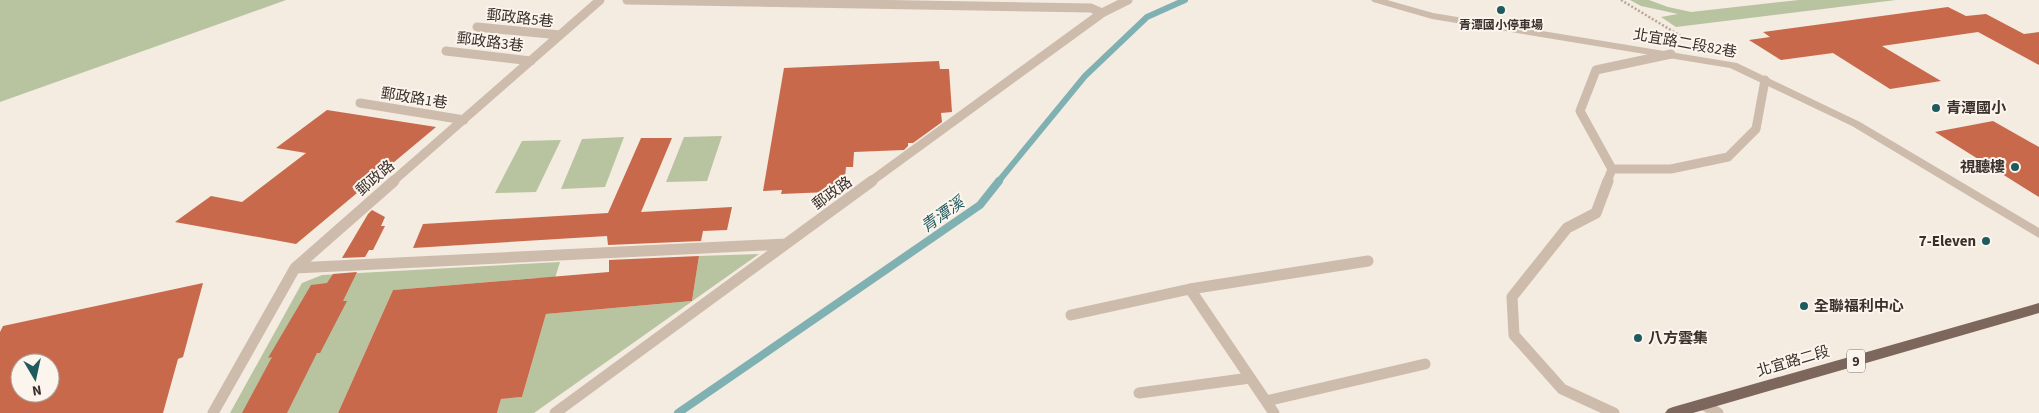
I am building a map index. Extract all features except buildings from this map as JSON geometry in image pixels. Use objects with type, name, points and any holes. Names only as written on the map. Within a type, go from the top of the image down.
[{"type":"main road","name":"北宜路二段","points":[[1673,413],[2039,308]]},
{"type":"street","name":"北宜路二段82巷","points":[[1376,0],[1432,16],[1733,64],[1856,124],[2039,234]]},
{"type":"lane","name":"郵政路","points":[[213,413],[295,268],[600,0]]},
{"type":"lane","points":[[627,0],[1091,8],[1102,13]]},
{"type":"lane","name":"郵政路","points":[[555,413],[1102,13],[1128,0]]},
{"type":"lane","name":"郵政路5巷","points":[[476,27],[560,36]]},
{"type":"lane","name":"郵政路3巷","points":[[446,50],[531,61]]},
{"type":"lane","points":[[1614,413],[1562,389],[1514,335],[1512,297],[1567,228],[1596,213],[1612,169],[1580,111],[1596,70],[1671,54]]},
{"type":"lane","points":[[1612,169],[1671,169],[1728,157],[1756,129],[1765,80]]},
{"type":"lane","name":"郵政路1巷","points":[[360,103],[464,120]]},
{"type":"lane","points":[[295,268],[786,244]]},
{"type":"lane","points":[[1071,315],[1190,289],[1368,261]]},
{"type":"lane","points":[[1190,289],[1274,413]]},
{"type":"lane","points":[[1266,401],[1425,364]]},
{"type":"lane","points":[[1140,393],[1250,378]]},
{"type":"lane","points":[[1704,405],[1718,413]]},
{"type":"path","points":[[1620,0],[1694,44]]},
{"type":"green space","points":[[0,0],[286,0],[0,102]]},
{"type":"green space","points":[[1630,0],[1649,0],[1668,7],[1691,12],[1799,0],[1896,0],[1676,27],[1661,17],[1678,14],[1641,6]]},
{"type":"green space","points":[[722,136],[707,181],[666,182],[684,137]]},
{"type":"green space","points":[[624,137],[605,187],[561,189],[582,139]]},
{"type":"green space","points":[[561,140],[536,192],[495,193],[522,141]]},
{"type":"green space","points":[[759,254],[534,413],[497,413],[501,399],[522,397],[546,314],[692,301],[699,256]]},
{"type":"green space","points":[[560,262],[555,278],[393,290],[338,413],[230,413],[302,283],[322,275]]},
{"type":"waterway","name":"青潭溪","points":[[998,182],[1085,76],[1147,17],[1185,0]]},
{"type":"waterway","name":"青潭溪","points":[[678,413],[980,205],[999,181]]},
{"type":"place","name":"青潭國小停車場","points":[[1501,10]]},
{"type":"place","name":"青潭國小","points":[[1936,108]]},
{"type":"place","name":"視聽樓","points":[[2015,167]]},
{"type":"place","name":"7-Eleven","points":[[1986,241]]},
{"type":"place","name":"全聯福利中心","points":[[1804,306]]},
{"type":"place","name":"八方雲集","points":[[1638,338]]}]
